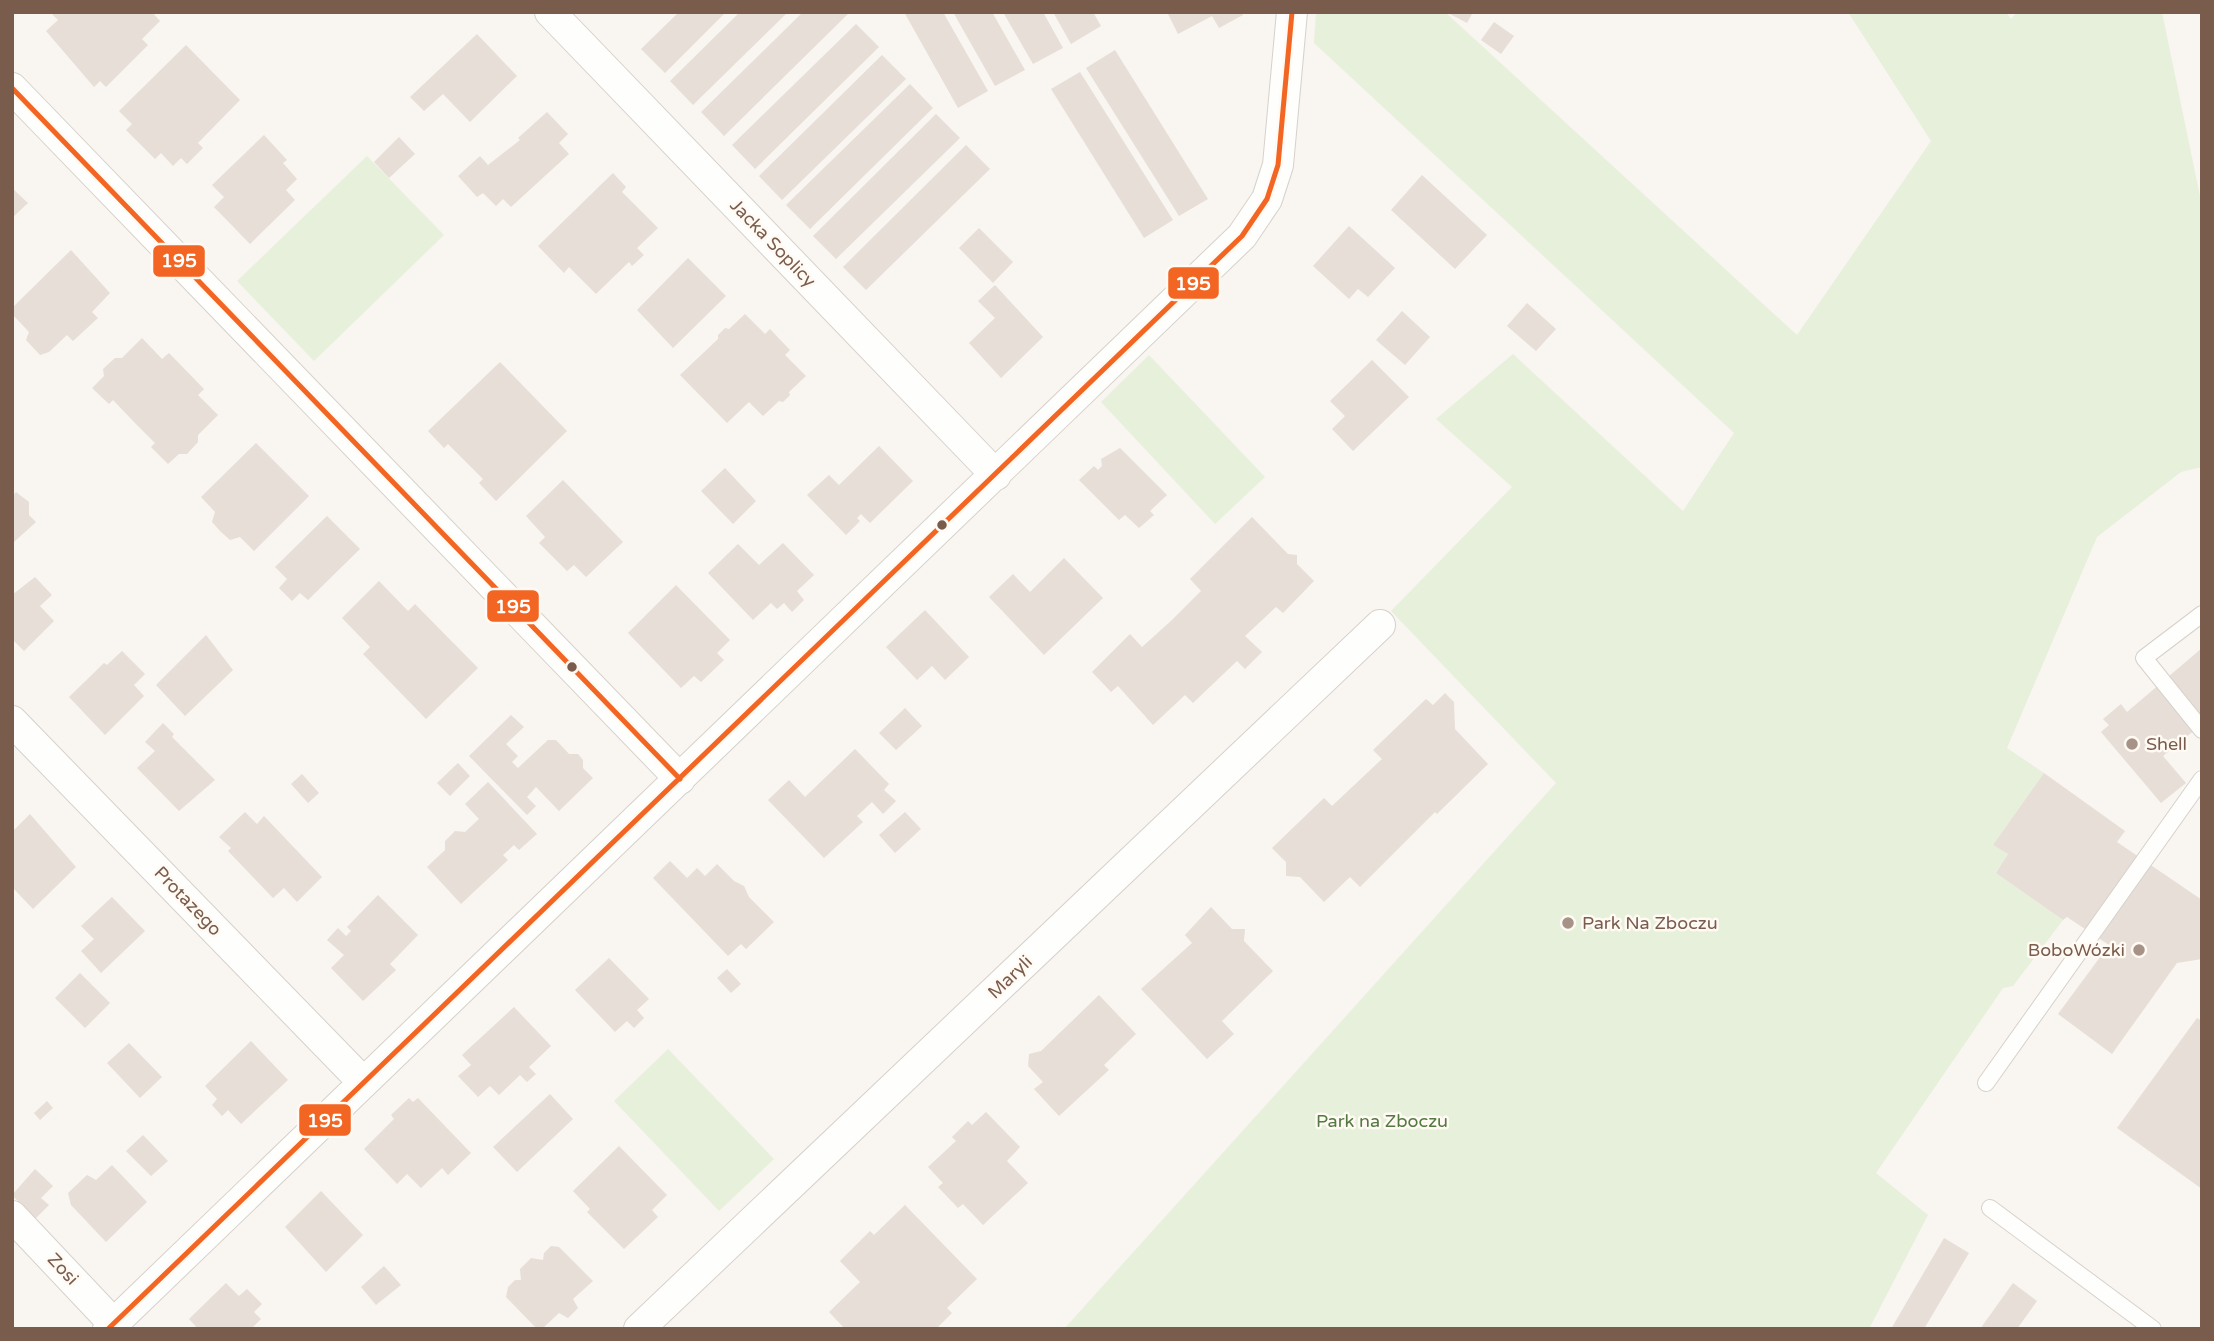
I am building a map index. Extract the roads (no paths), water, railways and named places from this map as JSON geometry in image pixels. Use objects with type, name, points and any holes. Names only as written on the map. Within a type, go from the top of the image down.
[{"type":"street","name":"Jacka Soplicy","points":[[550,12],[996,475]]},
{"type":"street","points":[[111,1326],[1242,236],[1268,199],[1278,166],[1292,12]]},
{"type":"street","points":[[12,88],[680,779]]},
{"type":"street","name":"Maryli","points":[[639,1329],[1380,625]]},
{"type":"street","name":"Protazego","points":[[12,721],[363,1082]]},
{"type":"street","name":"Zosi","points":[[12,1216],[111,1326]]},
{"type":"lane","points":[[2202,614],[2144,658],[2202,730]]},
{"type":"lane","points":[[1986,1083],[2202,779]]},
{"type":"lane","points":[[1990,1208],[2153,1329]]},
{"type":"place","name":"Shell","points":[[2132,744]]},
{"type":"place","name":"Park Na Zboczu","points":[[1568,923]]},
{"type":"place","name":"BoboWózki","points":[[2139,950]]},
{"type":"park label","name":"Park na Zboczu","points":[[1382,1121]]}]
